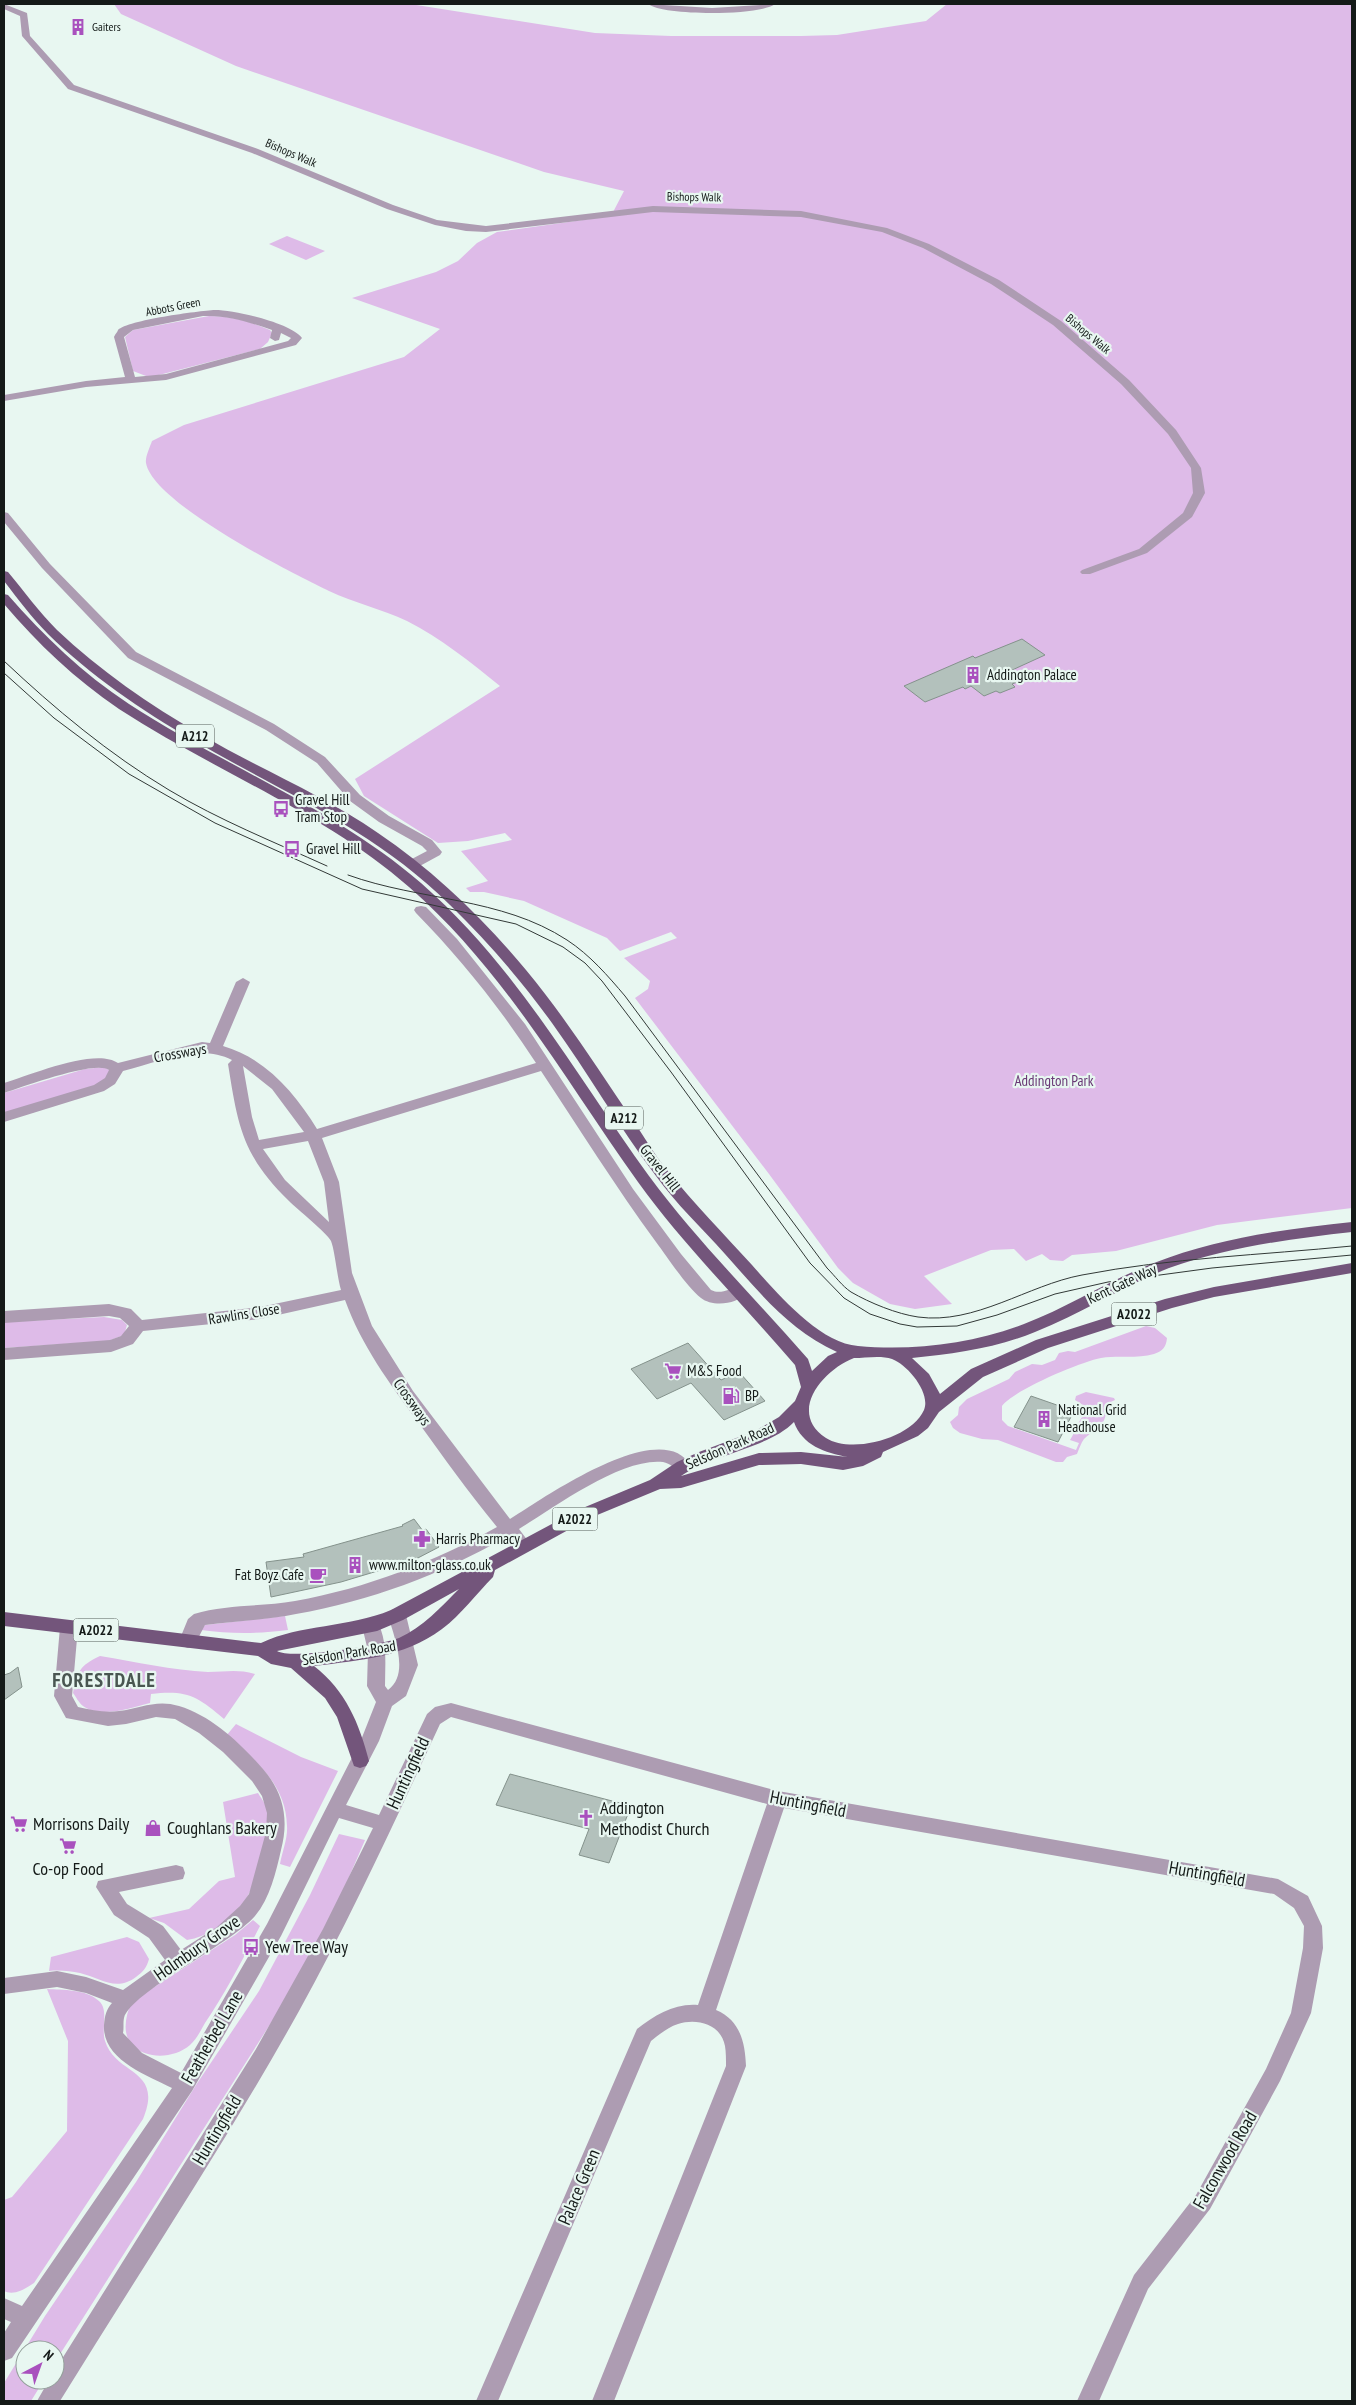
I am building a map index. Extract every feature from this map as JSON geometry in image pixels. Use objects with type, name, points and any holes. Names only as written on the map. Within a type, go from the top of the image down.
[{"type":"main road","name":"Gravel Hill","points":[[4,574],[52,631],[112,682],[196,737],[345,818],[413,864],[464,910],[495,942],[557,1020],[662,1174],[781,1307],[802,1327],[828,1342],[852,1352]]},
{"type":"main road","name":"Gravel Hill","points":[[4,597],[44,643],[99,688],[177,741],[354,839],[427,895],[469,936],[511,986],[644,1180],[686,1234],[733,1294],[802,1363],[809,1387]]},
{"type":"main road","name":"Kent Gate Way","points":[[896,1354],[939,1351],[1014,1334],[1047,1321],[1148,1271],[1212,1249],[1290,1234],[1352,1227]]},
{"type":"main road","name":"Kent Gate Way","points":[[934,1408],[977,1373],[1042,1344],[1170,1303],[1222,1291],[1352,1268]]},
{"type":"main road","points":[[852,1352],[896,1354],[923,1377],[933,1396],[934,1408],[930,1416],[912,1432],[889,1444],[856,1451],[828,1447],[816,1440],[804,1428],[801,1404],[809,1387],[832,1361],[852,1352]]},
{"type":"main road","name":"Selsdon Park Road","points":[[262,1650],[280,1642],[371,1626],[397,1615],[497,1562],[523,1545],[584,1514],[656,1484],[683,1466],[761,1435],[785,1421],[801,1404]]},
{"type":"main road","name":"Selsdon Park Road","points":[[656,1484],[681,1482],[740,1463],[759,1459],[801,1458],[843,1464],[857,1462],[889,1444]]},
{"type":"main road","name":"Selsdon Park Road","points":[[4,1620],[262,1650],[277,1659],[295,1662],[377,1651],[405,1643],[438,1623],[497,1562]]},
{"type":"main road","points":[[295,1662],[315,1676],[337,1698],[349,1720],[360,1761]]},
{"type":"street","points":[[652,4],[684,9],[721,11],[771,4]]},
{"type":"street","name":"Bishops Walk","points":[[4,6],[24,15],[26,36],[71,88],[255,151],[390,207],[435,222],[466,228],[486,229],[653,209],[801,214],[884,230],[926,246],[995,282],[1057,324],[1125,382],[1172,432],[1196,468],[1199,493],[1188,515],[1143,551],[1086,572]]},
{"type":"street","name":"Abbots Green","points":[[4,398],[86,384],[131,381],[166,377],[272,349],[292,343],[298,338],[292,333],[235,314],[223,313],[209,313],[130,328],[122,332],[119,337],[131,381]]},
{"type":"street","points":[[272,349],[277,328]]},
{"type":"street","points":[[4,515],[46,566],[132,655],[270,727],[321,760],[355,798],[384,819],[427,843],[435,852],[413,864]]},
{"type":"street","points":[[421,910],[452,942],[492,990],[628,1193],[676,1258],[706,1294],[713,1298],[733,1294]]},
{"type":"street","points":[[452,942],[469,936]]},
{"type":"street","points":[[215,1048],[243,982]]},
{"type":"street","name":"Crossways","points":[[4,1088],[90,1062],[109,1062],[116,1068],[202,1047],[215,1048],[242,1060],[269,1078],[299,1112],[315,1135],[335,1199],[338,1239],[349,1294],[380,1357],[457,1464],[523,1545]]},
{"type":"street","points":[[242,1060],[236,1064],[243,1114],[259,1157],[288,1190],[338,1239]]},
{"type":"street","points":[[254,1146],[315,1135],[544,1065]]},
{"type":"street","points":[[4,1117],[105,1086],[116,1074],[116,1068]]},
{"type":"street","name":"Rawlins Close","points":[[138,1326],[260,1313],[349,1294]]},
{"type":"street","points":[[4,1317],[109,1310],[125,1314],[138,1326],[126,1340],[111,1346],[4,1354]]},
{"type":"street","points":[[188,1641],[194,1624],[200,1619],[295,1608],[381,1587],[434,1568],[508,1528],[586,1481],[632,1461],[655,1455],[667,1456],[683,1466]]},
{"type":"street","name":"Featherbed Lane","points":[[4,2351],[184,2084],[274,1930],[360,1761],[385,1702],[400,1691],[409,1665],[397,1615]]},
{"type":"street","points":[[371,1626],[377,1651],[376,1686],[385,1702]]},
{"type":"street","name":"Holmbury Grove","points":[[69,1627],[62,1696],[72,1713],[91,1718],[121,1718],[155,1710],[169,1710],[201,1724],[248,1764],[270,1790],[276,1807],[273,1847],[258,1899],[230,1930],[176,1961],[124,1999],[114,2014],[111,2025],[114,2037],[127,2053],[170,2079],[184,2084]]},
{"type":"street","name":"Huntingfield","points":[[48,2401],[172,2203],[292,2005],[385,1824],[433,1719],[441,1712],[451,1710],[778,1800],[1278,1887],[1302,1902]]},
{"type":"street","points":[[602,2401],[736,2066],[735,2043],[729,2032],[718,2021],[705,2013],[778,1800]]},
{"type":"street","name":"Huntingfield","points":[[334,1809],[385,1824]]},
{"type":"street","points":[[176,1874],[107,1887],[110,1899],[125,1914],[155,1931],[176,1961]]},
{"type":"street","name":"Falconwood Road","points":[[1088,2401],[1141,2282],[1203,2202],[1273,2075],[1301,2013],[1313,1948],[1313,1926],[1302,1902]]},
{"type":"street","points":[[4,1986],[57,1979],[86,1985],[124,1999]]},
{"type":"street","name":"Palace Green","points":[[487,2401],[644,2035],[652,2026],[675,2015],[691,2011],[705,2013]]},
{"type":"street","points":[[4,2308],[25,2318]]},
{"type":"green space","name":"Addington Park","points":[[114,4],[410,4],[595,33],[671,36],[801,36],[837,35],[926,21],[947,4],[1352,4],[1352,1208],[1217,1225],[1116,1251],[1072,1255],[1063,1261],[1050,1260],[1042,1254],[1026,1261],[1014,1249],[991,1250],[924,1276],[952,1304],[915,1309],[890,1304],[853,1283],[838,1268],[635,998],[648,989],[650,981],[624,958],[677,938],[671,932],[620,951],[607,938],[524,901],[484,892],[470,892],[466,888],[488,881],[461,851],[512,840],[505,833],[468,841],[438,843],[364,796],[355,779],[500,686],[455,651],[420,628],[407,621],[329,591],[285,569],[226,535],[172,497],[154,479],[146,463],[152,441],[184,425],[404,357],[440,329],[352,298],[436,272],[458,261],[477,243],[497,232],[611,216],[624,191],[544,172],[236,66],[121,14]]},
{"type":"green space","points":[[287,236],[325,251],[306,260],[269,244]]},
{"type":"green space","points":[[209,316],[233,318],[248,322],[270,330],[272,333],[268,342],[260,349],[155,376],[146,376],[133,371],[125,337],[133,330]]},
{"type":"green space","points":[[104,1067],[109,1070],[110,1075],[96,1085],[4,1114],[4,1093],[85,1069]]},
{"type":"green space","points":[[104,1317],[122,1320],[127,1325],[124,1335],[108,1341],[4,1348],[4,1322]]},
{"type":"green space","points":[[1146,1326],[1155,1328],[1167,1338],[1162,1350],[1154,1354],[1141,1356],[1101,1358],[1078,1365],[1020,1392],[1002,1406],[1002,1420],[1008,1426],[1076,1450],[1079,1443],[1070,1440],[1081,1418],[1086,1413],[1086,1407],[1075,1400],[1076,1396],[1086,1392],[1114,1398],[1115,1400],[1106,1404],[1105,1417],[1101,1425],[1084,1439],[1077,1454],[1067,1457],[1063,1462],[1056,1462],[998,1440],[982,1439],[960,1433],[953,1428],[950,1422],[958,1415],[959,1407],[967,1399],[1009,1379],[1015,1372],[1032,1364],[1042,1365],[1055,1360],[1059,1353],[1075,1352]]},
{"type":"green space","points":[[285,1616],[288,1630],[244,1633],[201,1630],[205,1625]]},
{"type":"green space","points":[[100,1656],[181,1670],[208,1672],[237,1671],[255,1674],[224,1719],[199,1700],[191,1696],[174,1693],[151,1694],[150,1703],[125,1710],[98,1712],[83,1706],[73,1693],[80,1670]]},
{"type":"green space","points":[[236,1724],[301,1757],[338,1771],[290,1867],[280,1864],[287,1831],[285,1811],[281,1798],[275,1786],[258,1764],[226,1736]]},
{"type":"green space","points":[[258,1793],[265,1803],[267,1810],[268,1820],[265,1847],[251,1890],[239,1909],[215,1929],[202,1936],[187,1940],[164,1923],[149,1918],[189,1909],[219,1881],[235,1877],[223,1802]]},
{"type":"green space","points":[[339,1834],[365,1840],[337,1905],[283,2004],[65,2346],[65,2340],[30,2340],[136,2182],[196,2085],[259,1991],[310,1895]]},
{"type":"green space","points":[[253,1920],[260,1926],[241,1963],[192,2043],[177,2053],[162,2056],[146,2054],[133,2046],[129,2041],[126,2030],[126,2019],[131,2002],[235,1935]]},
{"type":"green space","points":[[127,1937],[139,1942],[149,1959],[143,1971],[129,1981],[115,1984],[80,1973],[49,1971],[51,1957]]},
{"type":"green space","points":[[47,1989],[81,1992],[99,2001],[104,2009],[105,2041],[119,2061],[143,2081],[147,2090],[148,2102],[143,2119],[34,2283],[12,2293],[4,2291],[4,2200],[12,2197],[67,2131],[68,2041]]},
{"type":"green space","points":[[15,2365],[15,2390],[38,2390],[31,2401],[4,2401],[4,2383]]},
{"type":"building","name":"Addington Palace","points":[[1022,639],[1045,655],[1010,671],[1023,680],[1012,684],[1015,687],[1000,693],[996,691],[984,696],[971,686],[965,689],[963,687],[925,702],[904,686],[973,656],[975,658]]},
{"type":"building","points":[[688,1343],[721,1380],[739,1372],[765,1401],[724,1420],[691,1383],[657,1399],[631,1369]]},
{"type":"building","name":"National Grid Headhouse","points":[[1031,1396],[1074,1411],[1058,1442],[1014,1427]]},
{"type":"building","points":[[414,1519],[423,1531],[426,1529],[439,1547],[414,1560],[341,1582],[271,1597],[266,1562],[304,1557],[303,1554],[403,1526]]},
{"type":"building","points":[[18,1667],[22,1687],[4,1700],[4,1675]]},
{"type":"building","name":"Addington Methodist Church","points":[[510,1774],[631,1806],[609,1863],[579,1855],[589,1829],[496,1805]]},
{"type":"tram line","points":[[4,661],[83,730],[169,790],[207,811],[327,866]]},
{"type":"tram line","points":[[4,673],[54,718],[129,774],[215,823],[362,889],[516,924],[563,947],[585,963],[602,981],[671,1072],[810,1263],[844,1298],[870,1314],[900,1324],[917,1327],[957,1326],[997,1315],[1055,1294],[1108,1282],[1212,1268],[1352,1255]]},
{"type":"tram line","points":[[348,875],[403,890],[488,907],[515,915],[542,926],[567,940],[583,952],[625,996],[827,1268],[851,1292],[884,1308],[918,1317],[939,1318],[981,1310],[1062,1280],[1115,1269],[1352,1246]]},
{"type":"place","name":"Gaiters","points":[[78,27]]},
{"type":"place","name":"Addington Palace","points":[[973,675]]},
{"type":"place","name":"Gravel Hill Tram Stop","points":[[281,809]]},
{"type":"place","name":"Gravel Hill","points":[[292,849]]},
{"type":"place","name":"M&S Food","points":[[673,1371]]},
{"type":"place","name":"BP","points":[[731,1396]]},
{"type":"place","name":"National Grid Headhouse","points":[[1044,1419]]},
{"type":"place","name":"Harris Pharmacy","points":[[422,1539]]},
{"type":"place","name":"www.milton-glass.co.uk","points":[[355,1565]]},
{"type":"place","name":"Fat Boyz Cafe","points":[[318,1575]]},
{"type":"place","name":"Addington Methodist Church","points":[[586,1818]]},
{"type":"place","name":"Morrisons Daily","points":[[19,1824]]},
{"type":"place","name":"Coughlans Bakery","points":[[153,1828]]},
{"type":"place","name":"Co-op Food","points":[[68,1846]]},
{"type":"place","name":"Yew Tree Way","points":[[251,1947]]},
{"type":"district","name":"FORESTDALE","points":[[104,1680]]}]
